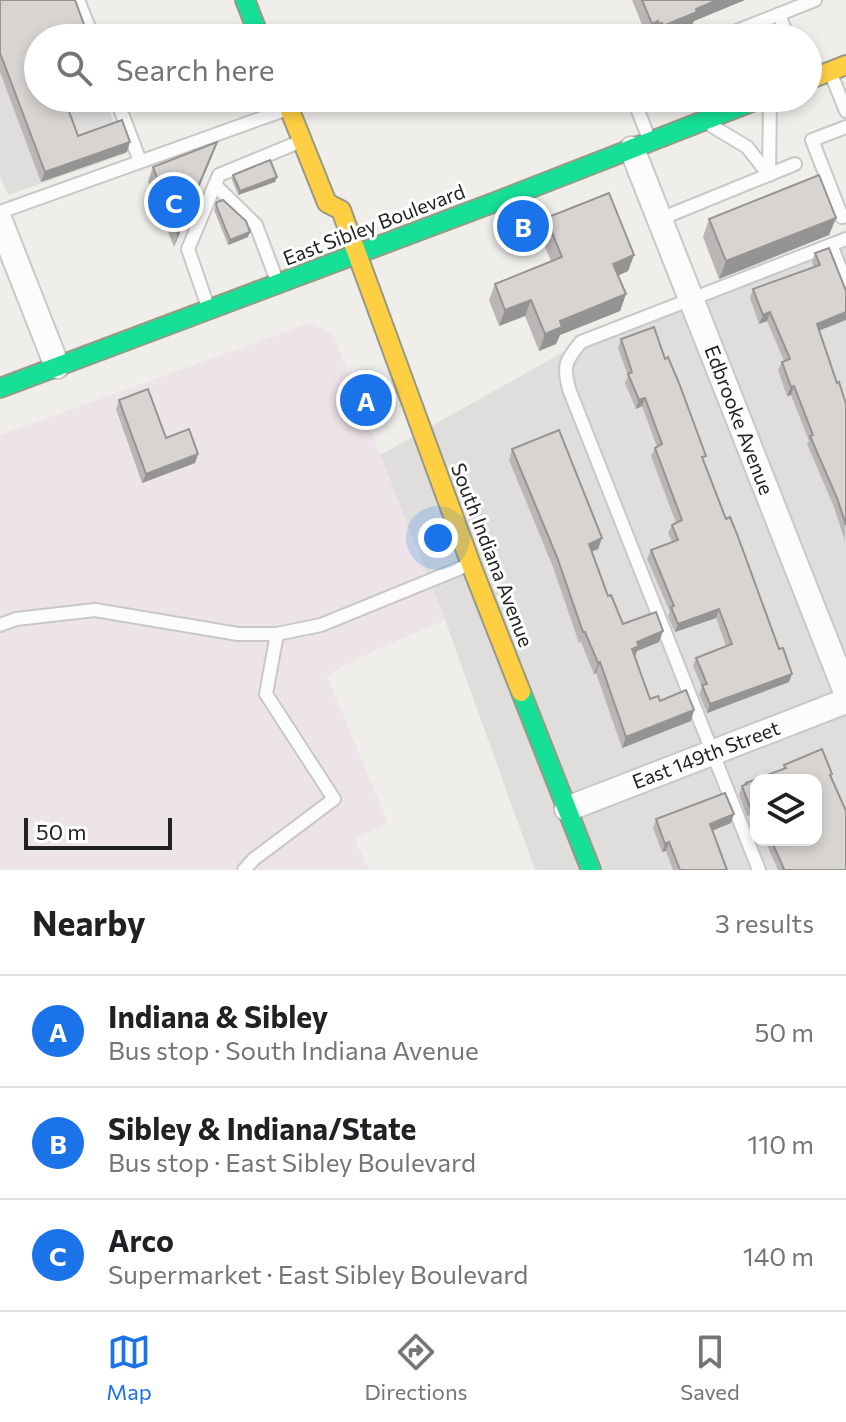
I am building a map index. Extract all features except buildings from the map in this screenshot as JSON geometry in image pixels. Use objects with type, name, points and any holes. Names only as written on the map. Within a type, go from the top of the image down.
[{"type":"main road","points":[[245,0],[254,24]]},
{"type":"main road","name":"South Indiana Avenue","points":[[291,112],[327,203],[344,204],[356,255],[471,564],[591,870]]},
{"type":"main road","name":"East Sibley Boulevard","points":[[0,388],[726,112]]},
{"type":"street","name":"Edbrooke Avenue","points":[[641,145],[660,219],[846,692]]},
{"type":"street","points":[[0,221],[57,366]]},
{"type":"street","name":"East 149th Street","points":[[567,809],[846,701]]},
{"type":"lane","points":[[78,0],[87,24]]},
{"type":"lane","points":[[754,24],[815,0]]},
{"type":"lane","points":[[779,14],[783,24]]},
{"type":"lane","points":[[838,68],[846,111]]},
{"type":"lane","points":[[121,112],[140,161]]},
{"type":"lane","points":[[0,212],[264,112]]},
{"type":"lane","points":[[635,112],[641,145]]},
{"type":"lane","points":[[769,175],[770,112]]},
{"type":"lane","points":[[703,121],[747,147],[769,175]]},
{"type":"lane","points":[[846,127],[812,140],[842,217],[846,216]]},
{"type":"lane","points":[[209,310],[188,249],[219,175],[302,141]]},
{"type":"lane","points":[[660,219],[795,164]]},
{"type":"lane","points":[[215,185],[256,225],[278,284]]},
{"type":"lane","points":[[759,870],[564,370],[568,356],[581,342],[846,239]]},
{"type":"lane","points":[[831,245],[846,283]]},
{"type":"lane","points":[[0,625],[16,619],[95,610],[238,634],[277,634],[321,625],[471,564]]},
{"type":"lane","points":[[244,870],[254,859],[334,799],[266,694],[277,634]]},
{"type":"shaded area","points":[[0,0],[24,24],[24,112],[110,112],[126,154],[8,195],[0,176]]},
{"type":"shaded area","points":[[846,241],[846,870],[535,870],[445,620],[380,455],[581,342]]},
{"type":"shaded area","points":[[310,323],[333,334],[445,620],[358,658],[327,676],[388,823],[355,839],[369,870],[0,870],[0,435]]},
{"type":"traffic: fast","points":[[245,0],[254,24]]},
{"type":"traffic: fast","points":[[0,388],[726,112]]},
{"type":"traffic: fast","points":[[521,692],[591,870]]},
{"type":"traffic: slow","points":[[822,74],[846,65]]},
{"type":"traffic: slow","points":[[291,112],[327,203],[341,210],[521,692]]},
{"type":"place","name":"Arco","points":[[174,202]]},
{"type":"place","name":"Sibley & Indiana/State","points":[[523,226]]},
{"type":"place","name":"Indiana & Sibley","points":[[366,400]]}]
